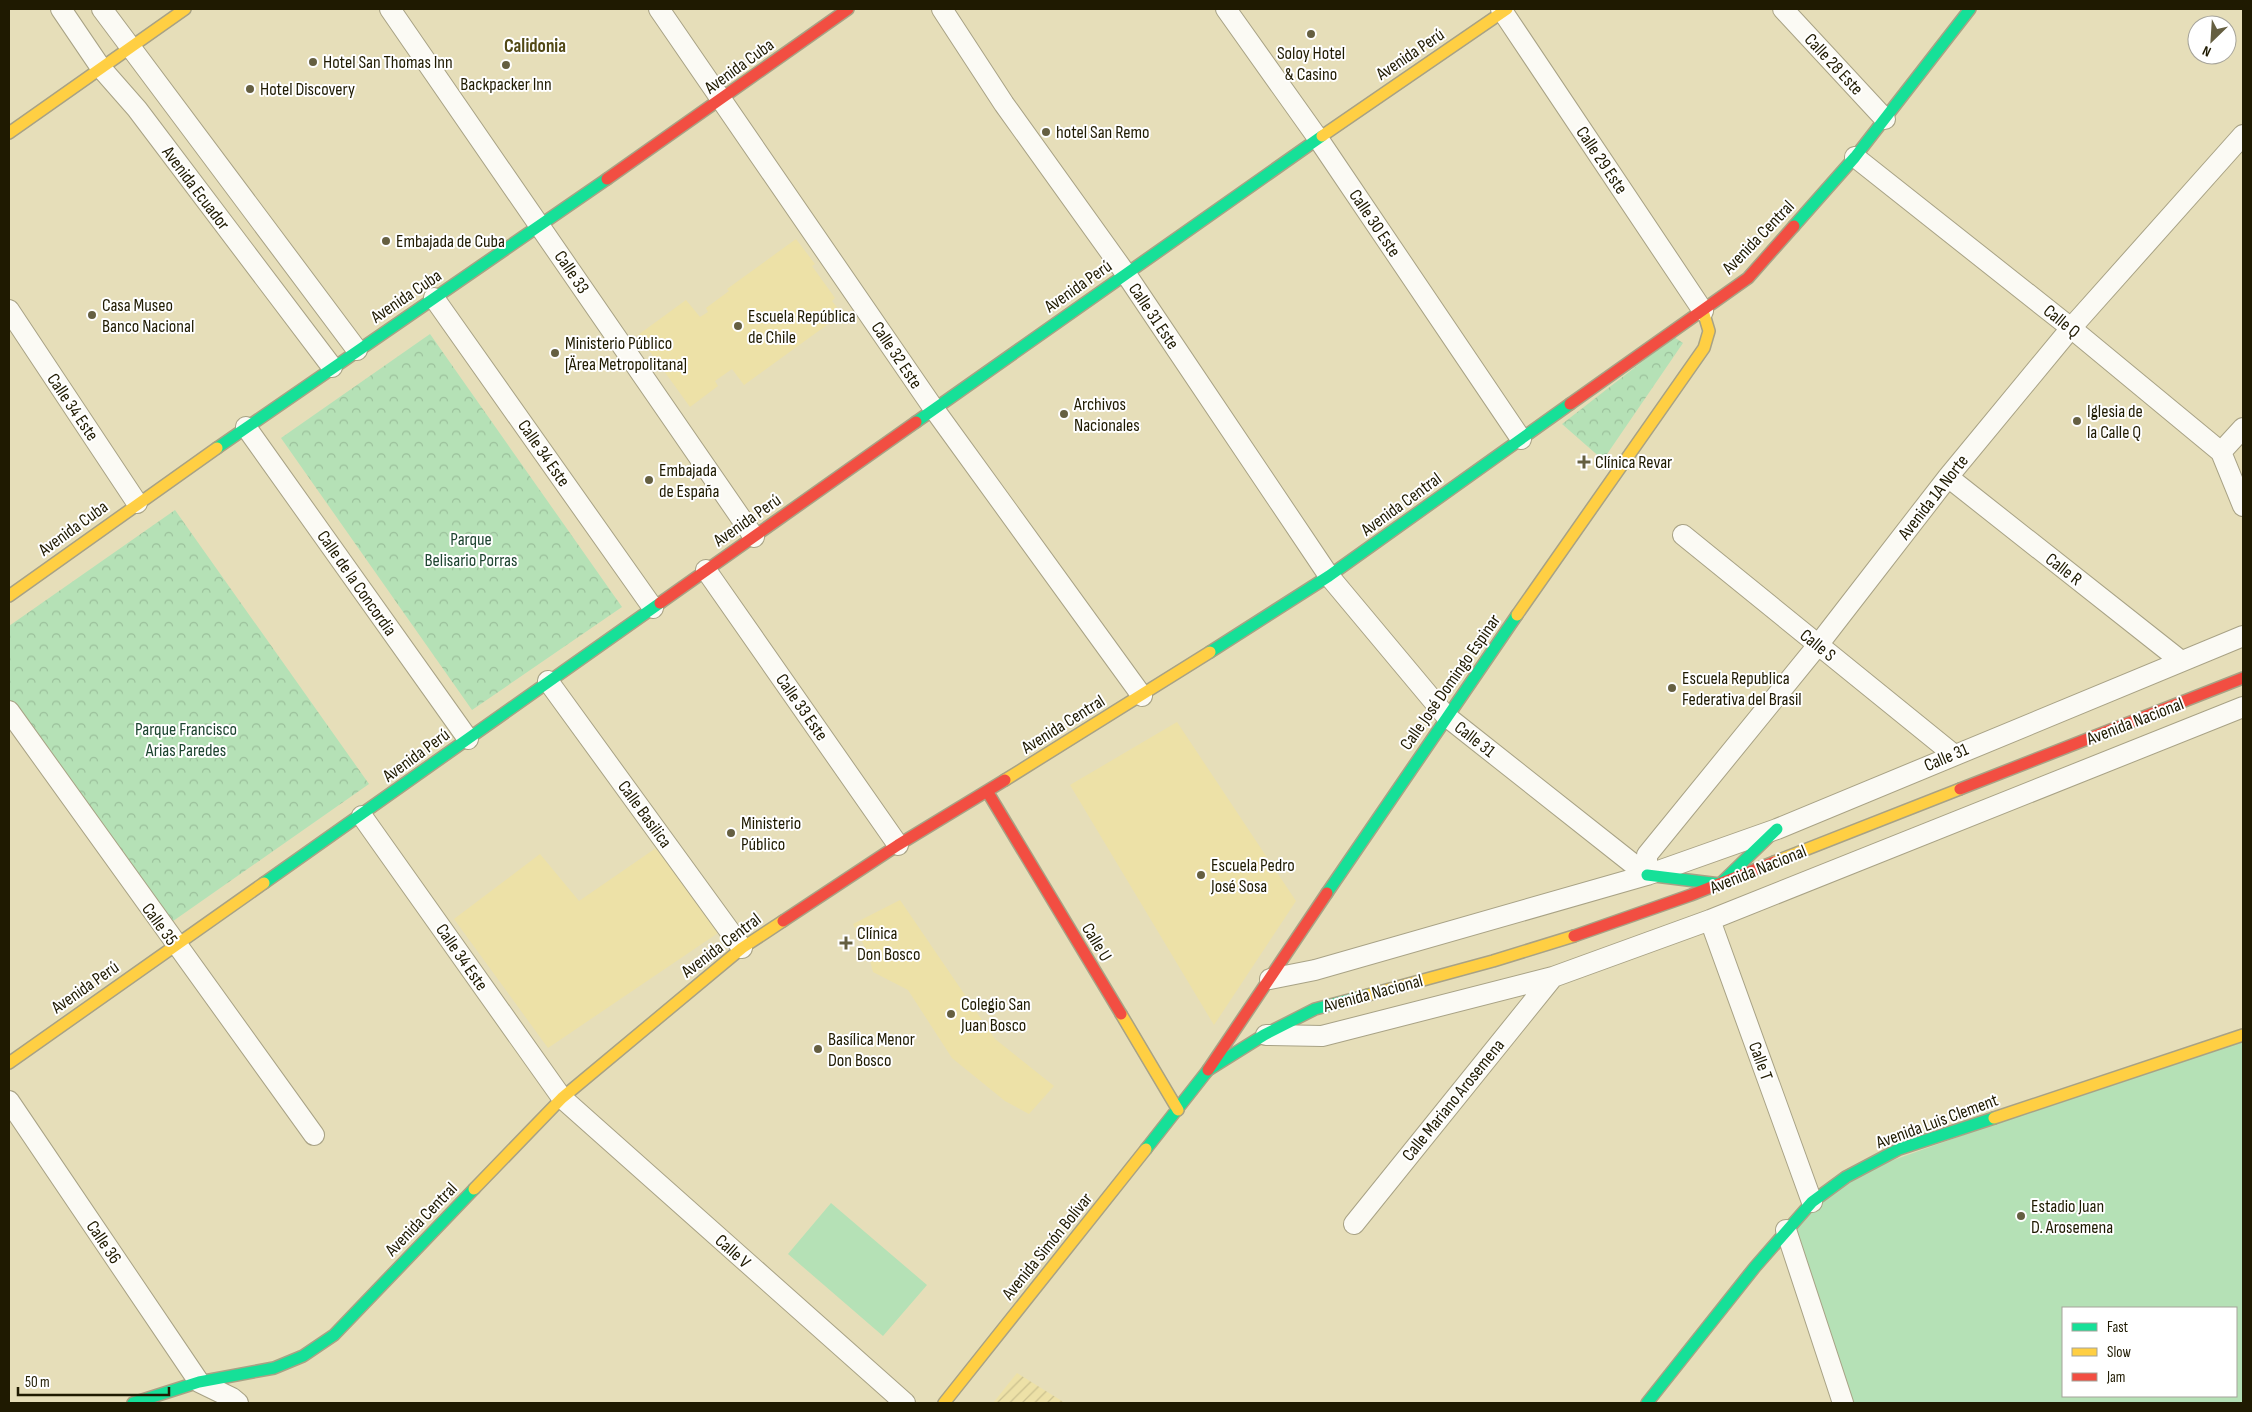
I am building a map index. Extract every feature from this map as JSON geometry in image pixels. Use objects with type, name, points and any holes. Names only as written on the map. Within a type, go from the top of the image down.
[{"type":"main road","points":[[9,133],[184,9]]},
{"type":"main road","name":"Avenida Cuba","points":[[9,596],[246,427],[723,99],[848,9]]},
{"type":"main road","name":"Avenida Central","points":[[133,1403],[199,1382],[274,1368],[303,1356],[334,1335],[562,1098],[742,948],[898,845],[1142,696],[1329,576],[1748,278],[1855,157],[1970,9]]},
{"type":"main road","name":"Avenida Perú","points":[[9,1062],[362,816],[548,681],[1318,137],[1504,10]]},
{"type":"main road","name":"Calle José Domingo Espinar","points":[[1208,1070],[1446,716],[1704,348],[1709,330],[1703,311]]},
{"type":"main road","name":"Avenida Nacional","points":[[1178,1110],[1208,1070],[1264,1035],[1315,1009],[1493,961],[1586,932],[1720,884],[2243,678]]},
{"type":"main road","name":"Calle U","points":[[987,791],[1178,1110]]},
{"type":"main road","points":[[1647,875],[1720,884],[1777,829]]},
{"type":"main road","name":"Avenida Luis Clement","points":[[1647,1403],[1786,1230],[1812,1202],[1846,1177],[1899,1149],[2243,1035]]},
{"type":"main road","name":"Avenida Simón Bolívar","points":[[944,1403],[1178,1110]]},
{"type":"street","name":"Avenida Ecuador","points":[[61,9],[101,68],[137,109],[332,367]]},
{"type":"street","name":"Avenida Ecuador","points":[[102,9],[357,350]]},
{"type":"street","name":"Calle 33","points":[[390,9],[754,537]]},
{"type":"street","name":"Calle 32 Este","points":[[659,9],[723,99],[934,409],[1142,696]]},
{"type":"street","name":"Calle 31 Este","points":[[942,9],[1004,104],[1126,274],[1329,576]]},
{"type":"street","name":"Calle 30 Este","points":[[1226,9],[1318,137],[1521,439]]},
{"type":"street","name":"Calle 28 Este","points":[[1783,9],[1885,119]]},
{"type":"street","name":"Calle 29 Este","points":[[1504,10],[1703,311]]},
{"type":"street","name":"Avenida 1A Norte","points":[[1647,875],[1647,855],[1818,645],[1948,477],[2071,328],[2243,135]]},
{"type":"street","name":"Calle Q","points":[[1855,157],[2071,328],[2221,452],[2243,506]]},
{"type":"street","name":"Calle 34 Este","points":[[434,298],[653,608]]},
{"type":"street","name":"Calle 34 Este","points":[[9,310],[138,503]]},
{"type":"street","name":"Calle de la Concordia","points":[[246,427],[468,739]]},
{"type":"street","points":[[2221,452],[2243,428]]},
{"type":"street","name":"Calle R","points":[[1948,477],[2181,661]]},
{"type":"street","name":"Calle S","points":[[1683,536],[1953,754]]},
{"type":"street","name":"Calle 33 Este","points":[[706,570],[898,845]]},
{"type":"street","name":"Calle 31","points":[[1329,576],[1446,716],[1647,875]]},
{"type":"street","name":"Calle 31","points":[[1270,979],[1315,970],[1647,875],[1777,829],[1953,754],[2243,636]]},
{"type":"street","name":"Calle Basilica","points":[[548,681],[742,948]]},
{"type":"street","name":"Avenida Nacional","points":[[1264,1035],[1322,1036],[1553,976],[1710,920],[2243,707]]},
{"type":"street","name":"Calle 35","points":[[9,711],[176,946],[314,1135]]},
{"type":"street","name":"Calle 34 Este","points":[[362,816],[562,1098]]},
{"type":"street","name":"Calle T","points":[[1710,920],[1812,1202]]},
{"type":"street","name":"Calle Mariano Arosemena","points":[[1354,1224],[1553,976]]},
{"type":"street","name":"Calle V","points":[[562,1098],[904,1403]]},
{"type":"street","name":"Calle 36","points":[[9,1101],[199,1382]]},
{"type":"street","points":[[1786,1230],[1844,1403]]},
{"type":"street","points":[[199,1382],[232,1398],[238,1403]]},
{"type":"shaded area","name":"Escuela República de Chile","points":[[796,239],[815,264],[812,266],[835,298],[832,301],[842,314],[744,385],[732,369],[715,381],[718,386],[690,407],[638,335],[686,300],[700,317],[708,312],[706,308],[729,291],[727,289]]},
{"type":"shaded area","name":"Escuela Pedro José Sosa","points":[[1177,722],[1296,901],[1214,1025],[1070,785]]},
{"type":"shaded area","points":[[656,848],[718,933],[548,1048],[454,919],[540,854],[579,901]]},
{"type":"shaded area","name":"Colegio San Juan Bosco","points":[[900,900],[995,1039],[1054,1086],[1029,1114],[1005,1101],[952,1058],[908,990],[873,972],[868,953],[853,924]]},
{"type":"shaded area","points":[[1017,1373],[1065,1403],[993,1403]]},
{"type":"green space","name":"Parque Belisario Porras","points":[[430,334],[622,607],[472,710],[281,438]]},
{"type":"green space","points":[[1674,337],[1683,343],[1603,460],[1562,424]]},
{"type":"green space","name":"Parque Francisco Arias Paredes","points":[[175,510],[369,784],[166,926],[9,703],[9,626]]},
{"type":"green space","name":"Estadio Juan D. Arosemena","points":[[2243,1035],[2243,1403],[1843,1403],[1786,1230],[1846,1177]]},
{"type":"green space","points":[[831,1203],[927,1285],[883,1336],[788,1254]]},
{"type":"traffic: fast","points":[[1794,226],[1855,157],[1970,9]]},
{"type":"traffic: fast","points":[[916,422],[1322,136]]},
{"type":"traffic: fast","points":[[217,448],[607,179]]},
{"type":"traffic: fast","points":[[1210,652],[1329,576],[1570,404]]},
{"type":"traffic: fast","points":[[264,883],[660,603]]},
{"type":"traffic: fast","points":[[1327,893],[1517,615]]},
{"type":"traffic: fast","points":[[1647,875],[1720,884],[1777,829]]},
{"type":"traffic: fast","points":[[1146,1149],[1208,1070],[1264,1035],[1315,1009],[1368,995]]},
{"type":"traffic: fast","points":[[1647,1403],[1755,1267],[1812,1202],[1846,1177],[1899,1149],[1994,1118]]},
{"type":"traffic: fast","points":[[133,1403],[199,1382],[274,1368],[303,1356],[334,1335],[474,1189]]},
{"type":"traffic: slow","points":[[9,133],[185,9]]},
{"type":"traffic: slow","points":[[1322,136],[1507,9]]},
{"type":"traffic: slow","points":[[1517,615],[1704,348],[1709,331],[1703,311]]},
{"type":"traffic: slow","points":[[9,596],[217,448]]},
{"type":"traffic: slow","points":[[1005,780],[1210,652]]},
{"type":"traffic: slow","points":[[1774,862],[1960,789]]},
{"type":"traffic: slow","points":[[9,1063],[264,883]]},
{"type":"traffic: slow","points":[[474,1189],[562,1098],[742,948],[783,921]]},
{"type":"traffic: slow","points":[[1368,995],[1493,961],[1574,936]]},
{"type":"traffic: slow","points":[[1121,1014],[1178,1110]]},
{"type":"traffic: slow","points":[[1994,1118],[2243,1035]]},
{"type":"traffic: slow","points":[[944,1403],[1146,1149]]},
{"type":"traffic: jam","points":[[607,179],[848,9]]},
{"type":"traffic: jam","points":[[1570,404],[1748,278],[1794,226]]},
{"type":"traffic: jam","points":[[660,603],[916,422]]},
{"type":"traffic: jam","points":[[1960,789],[2243,678]]},
{"type":"traffic: jam","points":[[783,921],[898,845],[1005,780]]},
{"type":"traffic: jam","points":[[987,791],[1121,1014]]},
{"type":"traffic: jam","points":[[1574,936],[1691,895],[1774,862]]},
{"type":"traffic: jam","points":[[1208,1070],[1327,893]]},
{"type":"place","name":"Soloy Hotel & Casino","points":[[1311,34]]},
{"type":"place","name":"Hotel San Thomas Inn","points":[[313,62]]},
{"type":"place","name":"Backpacker Inn","points":[[506,65]]},
{"type":"place","name":"Hotel Discovery","points":[[250,89]]},
{"type":"place","name":"hotel San Remo","points":[[1046,132]]},
{"type":"place","name":"Embajada de Cuba","points":[[386,241]]},
{"type":"place","name":"Casa Museo Banco Nacional","points":[[92,315]]},
{"type":"place","name":"Escuela República de Chile","points":[[738,326]]},
{"type":"place","name":"Ministerio Público [Ärea Metropolitana]","points":[[555,353]]},
{"type":"place","name":"Archivos Nacionales","points":[[1064,414]]},
{"type":"place","name":"Iglesia de la Calle Q","points":[[2077,421]]},
{"type":"place","name":"Clínica Revar","points":[[1584,462]]},
{"type":"place","name":"Embajada de España","points":[[649,480]]},
{"type":"place","name":"Escuela Republica Federativa del Brasil","points":[[1672,688]]},
{"type":"place","name":"Ministerio Público","points":[[731,833]]},
{"type":"place","name":"Escuela Pedro José Sosa","points":[[1201,875]]},
{"type":"place","name":"Clínica Don Bosco","points":[[846,943]]},
{"type":"place","name":"Colegio San Juan Bosco","points":[[951,1014]]},
{"type":"place","name":"Basílica Menor Don Bosco","points":[[818,1049]]},
{"type":"place","name":"Estadio Juan D. Arosemena","points":[[2021,1216]]},
{"type":"district","name":"Calidonia","points":[[535,45]]}]
